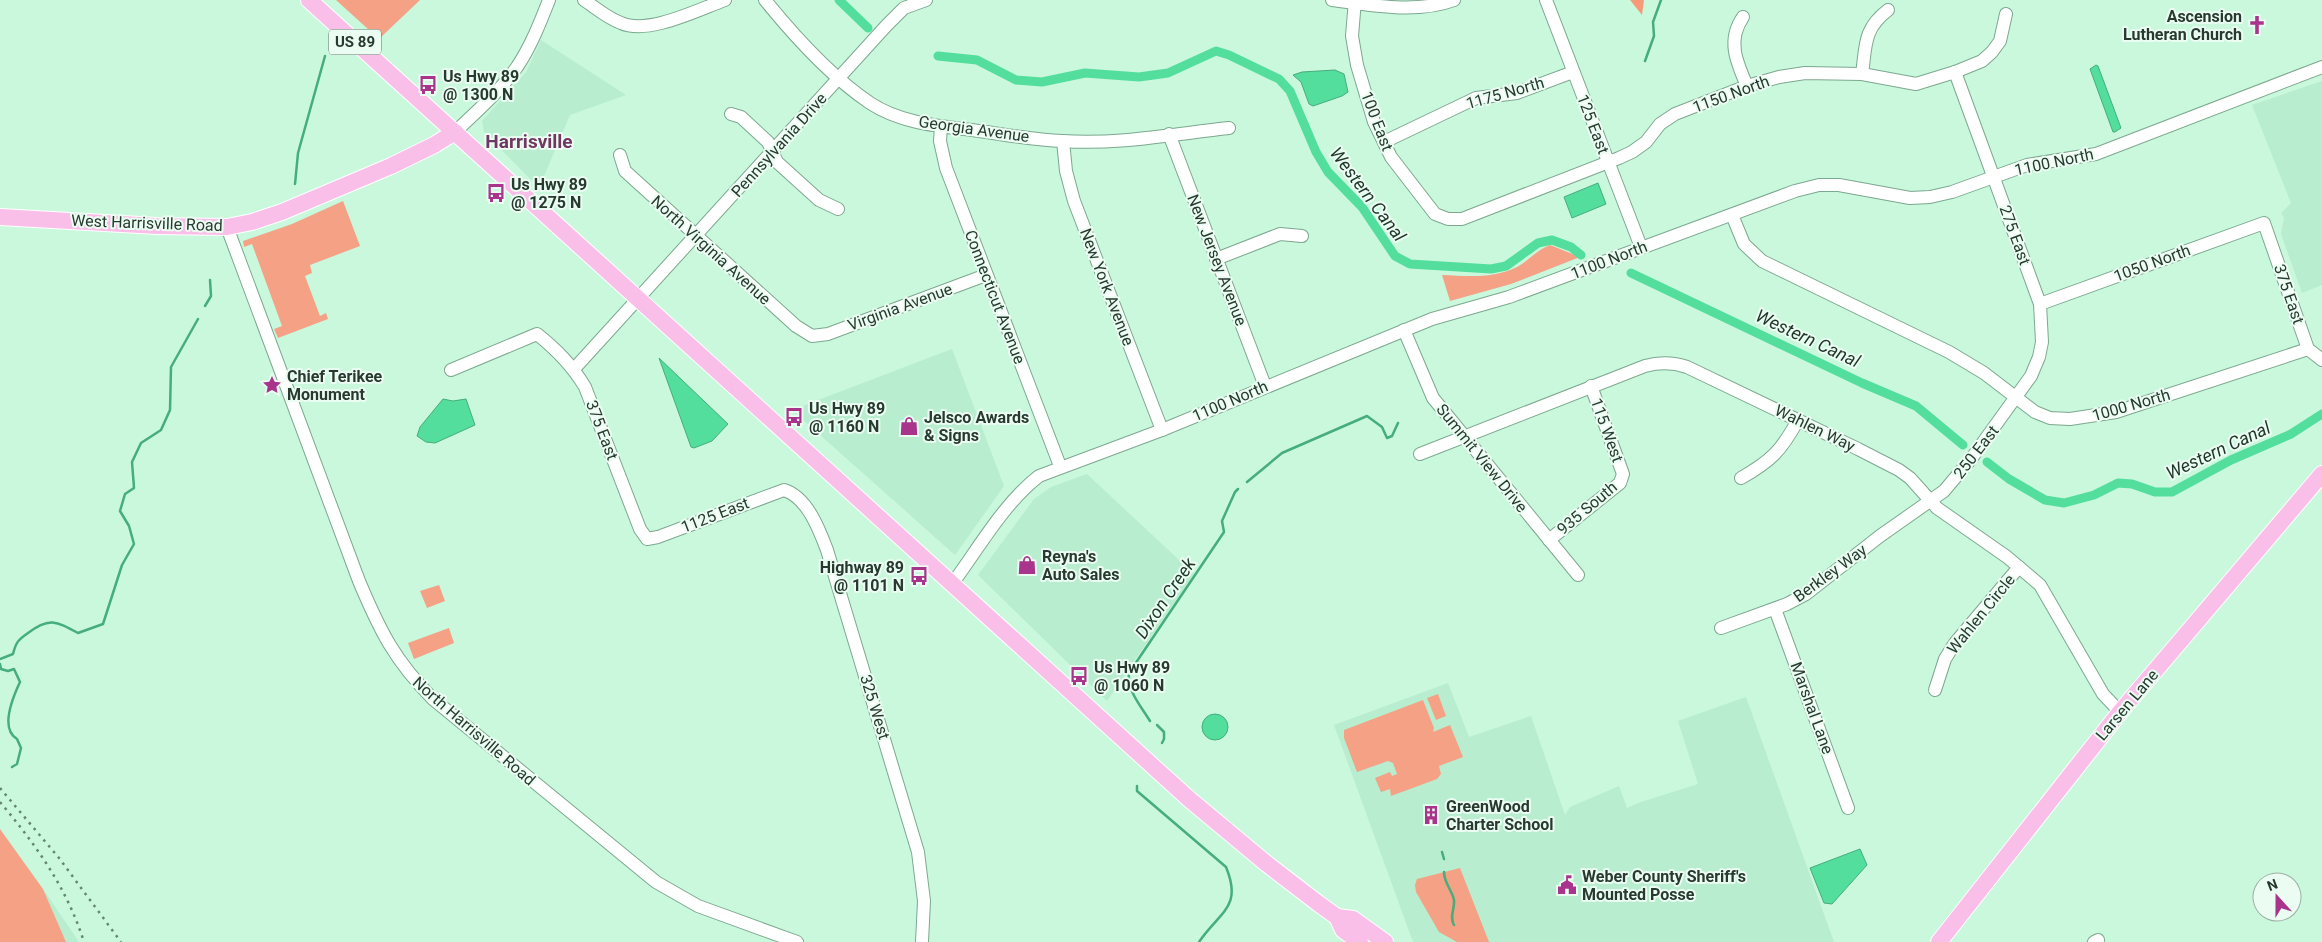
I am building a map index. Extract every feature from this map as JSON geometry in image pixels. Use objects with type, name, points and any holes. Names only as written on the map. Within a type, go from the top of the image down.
[{"type":"main road","name":"US 89","points":[[309,0],[1216,822],[1337,917],[1343,930],[1360,942]]},
{"type":"main road","name":"West Harrisville Road","points":[[0,216],[157,226],[227,227],[252,222],[282,212],[333,191],[424,150],[455,132]]},
{"type":"main road","name":"Larsen Lane","points":[[1938,942],[2120,712],[2322,474]]},
{"type":"main road","name":"US 89","points":[[1337,917],[1353,920],[1385,942]]},
{"type":"street","points":[[455,132],[476,112],[516,67],[537,32],[550,0]]},
{"type":"street","points":[[584,0],[622,24],[639,27],[660,23],[725,0]]},
{"type":"street","name":"Georgia Avenue","points":[[765,0],[793,34],[871,104],[902,118],[941,126],[1063,142],[1104,141],[1229,128]]},
{"type":"street","name":"Pennsylvania Drive","points":[[638,300],[840,77],[902,4],[926,0]]},
{"type":"street","points":[[1332,0],[1392,7],[1420,6],[1454,0]]},
{"type":"street","name":"125 East","points":[[1546,0],[1641,247]]},
{"type":"street","name":"100 East","points":[[1355,2],[1352,36],[1357,65],[1374,122],[1391,157],[1435,214],[1448,219]]},
{"type":"street","points":[[1862,74],[1867,37],[1875,20],[1888,10]]},
{"type":"street","name":"1150 North","points":[[1448,219],[1462,219],[1608,163],[1632,152],[1646,142],[1660,124],[1675,114],[1747,86],[1805,73],[1862,74],[1916,84],[1955,72],[1982,62],[1992,52],[2000,41],[2006,14]]},
{"type":"street","points":[[1743,17],[1735,28],[1734,48],[1747,86]]},
{"type":"street","name":"1100 North","points":[[952,584],[1025,487],[1039,476],[1060,466],[1162,430],[1265,386],[1432,319],[1509,297],[1641,247],[1819,185],[1862,188],[1910,198],[1930,197],[1952,192],[2027,165],[2096,154],[2322,67]]},
{"type":"street","name":"1175 North","points":[[1384,142],[1476,98],[1517,92],[1573,72]]},
{"type":"street","name":"275 East","points":[[1955,72],[2040,304],[2043,326],[2039,358],[2031,376],[2016,397]]},
{"type":"street","points":[[731,114],[741,117],[768,142],[777,162],[819,200],[838,209]]},
{"type":"street","name":"Connecticut Avenue","points":[[941,126],[942,156],[1060,466]]},
{"type":"street","name":"New Jersey Avenue","points":[[1169,134],[1265,386]]},
{"type":"street","name":"New York Avenue","points":[[1063,142],[1066,171],[1074,201],[1162,430]]},
{"type":"street","name":"North Virginia Avenue","points":[[620,155],[625,171],[796,326],[812,336]]},
{"type":"street","name":"1000 North","points":[[1732,215],[1744,244],[1762,261],[1956,356],[1984,373],[2035,412],[2050,418],[2091,418],[2116,412],[2308,349]]},
{"type":"street","name":"1050 North","points":[[2040,304],[2264,223]]},
{"type":"street","name":"375 East","points":[[2264,223],[2308,349]]},
{"type":"street","name":"North Harrisville Road","points":[[227,227],[359,582],[379,628],[402,666],[433,699],[656,882],[698,906],[797,942]]},
{"type":"street","points":[[1216,259],[1280,234],[1302,236]]},
{"type":"street","name":"Virginia Avenue","points":[[812,336],[828,334],[986,275]]},
{"type":"street","points":[[574,369],[638,300]]},
{"type":"street","name":"Summit View Drive","points":[[1404,330],[1427,387],[1464,437],[1578,575]]},
{"type":"street","name":"375 East","points":[[451,370],[537,334],[557,350],[574,369],[594,406],[640,530],[647,539]]},
{"type":"street","points":[[2308,349],[2322,360]]},
{"type":"street","name":"Wahlen Way","points":[[1420,454],[1645,366],[1658,362],[1674,363],[1687,367],[1899,470],[1910,478],[1930,501],[2019,566],[2040,585],[2103,694],[2120,712]]},
{"type":"street","name":"115 West","points":[[1591,386],[1623,474]]},
{"type":"street","name":"250 East","points":[[1930,501],[1944,491],[1971,459],[2016,397]]},
{"type":"street","points":[[1741,478],[1776,454],[1786,442],[1798,420]]},
{"type":"street","name":"935 South","points":[[1549,540],[1620,483],[1623,474]]},
{"type":"street","name":"1125 East","points":[[647,539],[658,537],[784,490]]},
{"type":"street","name":"325 West","points":[[784,490],[790,492],[805,508],[818,529],[827,550],[850,624],[918,852],[924,901],[922,942]]},
{"type":"street","name":"Berkley Way","points":[[1721,628],[1775,609],[1806,594],[1880,536],[1930,501]]},
{"type":"street","name":"Wahlen Circle","points":[[1935,690],[1945,658],[1955,643],[2019,566]]},
{"type":"street","name":"Marshal Lane","points":[[1775,609],[1848,808]]},
{"type":"shaded area","points":[[336,0],[420,0],[379,39]]},
{"type":"shaded area","points":[[1630,0],[1644,0],[1642,15]]},
{"type":"shaded area","points":[[541,40],[626,95],[570,115],[539,188],[484,132],[482,121],[526,72]]},
{"type":"shaded area","points":[[2096,65],[2121,128],[2115,132],[2113,132],[2090,69]]},
{"type":"shaded area","points":[[1335,70],[1344,74],[1348,92],[1313,106],[1309,104],[1301,82],[1293,75],[1302,72]]},
{"type":"shaded area","points":[[2322,81],[2322,285],[2302,293],[2281,234],[2284,218],[2281,213],[2291,203],[2252,105]]},
{"type":"shaded area","points":[[1598,183],[1606,204],[1572,218],[1564,197]]},
{"type":"shaded area","points":[[343,201],[360,246],[310,265],[312,273],[305,276],[320,316],[326,313],[328,319],[278,338],[274,329],[282,326],[252,244],[244,247],[243,241],[292,224]]},
{"type":"shaded area","points":[[1550,245],[1580,257],[1511,284],[1450,301],[1442,275],[1480,276],[1508,271]]},
{"type":"shaded area","points":[[952,349],[1004,486],[955,555],[792,410]]},
{"type":"shaded area","points":[[659,358],[728,424],[712,441],[694,448],[691,447]]},
{"type":"shaded area","points":[[443,399],[453,401],[466,399],[475,425],[435,443],[426,442],[417,436],[420,427]]},
{"type":"shaded area","points":[[1087,474],[1194,574],[1107,701],[978,575],[1034,499],[1051,487]]},
{"type":"shaded area","points":[[439,585],[445,601],[427,608],[420,591]]},
{"type":"shaded area","points":[[449,628],[454,643],[414,659],[408,643]]},
{"type":"shaded area","points":[[1448,683],[1469,737],[1531,716],[1565,815],[1570,807],[1619,786],[1627,808],[1698,784],[1678,721],[1746,697],[1834,942],[1413,942],[1334,725]]},
{"type":"shaded area","points":[[1438,694],[1446,716],[1436,720],[1427,698]]},
{"type":"shaded area","points":[[1423,700],[1434,728],[1433,732],[1450,725],[1463,757],[1439,766],[1441,774],[1437,779],[1391,796],[1390,789],[1381,792],[1375,778],[1390,772],[1392,776],[1397,774],[1393,763],[1388,761],[1357,772],[1344,738],[1344,730]]},
{"type":"shaded area","points":[[1215,714],[1224,718],[1228,727],[1224,736],[1215,740],[1206,736],[1202,727],[1206,718]]},
{"type":"shaded area","points":[[0,829],[43,889],[66,942],[0,942]]},
{"type":"shaded area","points":[[1860,849],[1867,865],[1832,904],[1824,903],[1810,868]]},
{"type":"shaded area","points":[[1460,868],[1489,942],[1457,942],[1439,932],[1416,892],[1415,885],[1417,879]]},
{"type":"shaded area","points":[[43,889],[79,942],[66,942]]},
{"type":"waterway","name":"Western Canal","points":[[839,0],[868,28]]},
{"type":"waterway","name":"Dixon Creek","points":[[1645,61],[1654,36],[1653,22],[1661,0]]},
{"type":"waterway","name":"Western Canal","points":[[938,56],[977,60],[1016,80],[1042,82],[1085,73],[1139,77],[1168,73],[1216,51],[1229,55],[1279,79],[1290,91],[1316,152],[1328,172],[1362,207],[1395,256],[1410,264],[1491,269],[1506,266],[1538,243],[1552,240],[1571,247],[1581,255]]},
{"type":"waterway","points":[[295,184],[298,153],[325,56]]},
{"type":"waterway","name":"Western Canal","points":[[1631,273],[1862,383],[1916,406],[1963,445]]},
{"type":"waterway","points":[[205,306],[211,296],[210,280]]},
{"type":"waterway","points":[[0,659],[13,654],[16,644],[20,640],[35,628],[47,623],[58,624],[78,633],[103,624],[122,565],[134,544],[129,526],[120,511],[125,494],[134,488],[132,462],[141,443],[161,430],[170,410],[171,367],[198,319]]},
{"type":"waterway","name":"Western Canal","points":[[1987,462],[2009,479],[2045,500],[2064,503],[2094,495],[2118,483],[2132,484],[2155,492],[2172,492],[2231,460],[2291,434],[2322,414]]},
{"type":"waterway","name":"Dixon Creek","points":[[1247,482],[1282,453],[1367,416],[1382,427],[1387,438],[1392,436],[1398,423]]},
{"type":"waterway","name":"Dixon Creek","points":[[1150,721],[1132,692],[1129,673],[1224,532],[1222,521],[1238,489]]},
{"type":"waterway","points":[[0,664],[1,669],[8,671],[14,669],[20,682],[11,705],[8,721],[9,728],[21,748],[17,764],[12,767]]},
{"type":"waterway","name":"Dixon Creek","points":[[1157,725],[1164,732],[1162,743]]},
{"type":"waterway","name":"Dixon Creek","points":[[1137,786],[1137,791],[1226,867],[1231,881],[1232,892],[1230,901],[1221,916],[1199,942]]},
{"type":"waterway","points":[[1442,852],[1444,859]]},
{"type":"waterway","points":[[1444,872],[1445,880],[1454,900],[1452,919],[1454,925]]},
{"type":"railway","points":[[0,788],[59,858],[121,942]]},
{"type":"railway","points":[[0,802],[26,834],[49,868],[69,903],[84,942]]},
{"type":"place","name":"Ascension Lutheran Church","points":[[2257,25]]},
{"type":"place","name":"Us Hwy 89 @ 1300 N","points":[[428,85]]},
{"type":"place","name":"Us Hwy 89 @ 1275 N","points":[[496,193]]},
{"type":"place","name":"Chief Terikee Monument","points":[[272,385]]},
{"type":"place","name":"Us Hwy 89 @ 1160 N","points":[[794,417]]},
{"type":"place","name":"Jelsco Awards & Signs","points":[[909,426]]},
{"type":"place","name":"Reyna's Auto Sales","points":[[1027,565]]},
{"type":"place","name":"Highway 89 @ 1101 N","points":[[919,576]]},
{"type":"place","name":"Us Hwy 89 @ 1060 N","points":[[1079,676]]},
{"type":"place","name":"GreenWood Charter School","points":[[1431,815]]},
{"type":"place","name":"Weber County Sheriff's Mounted Posse","points":[[1567,885]]},
{"type":"district","name":"Harrisville","points":[[529,141]]}]
